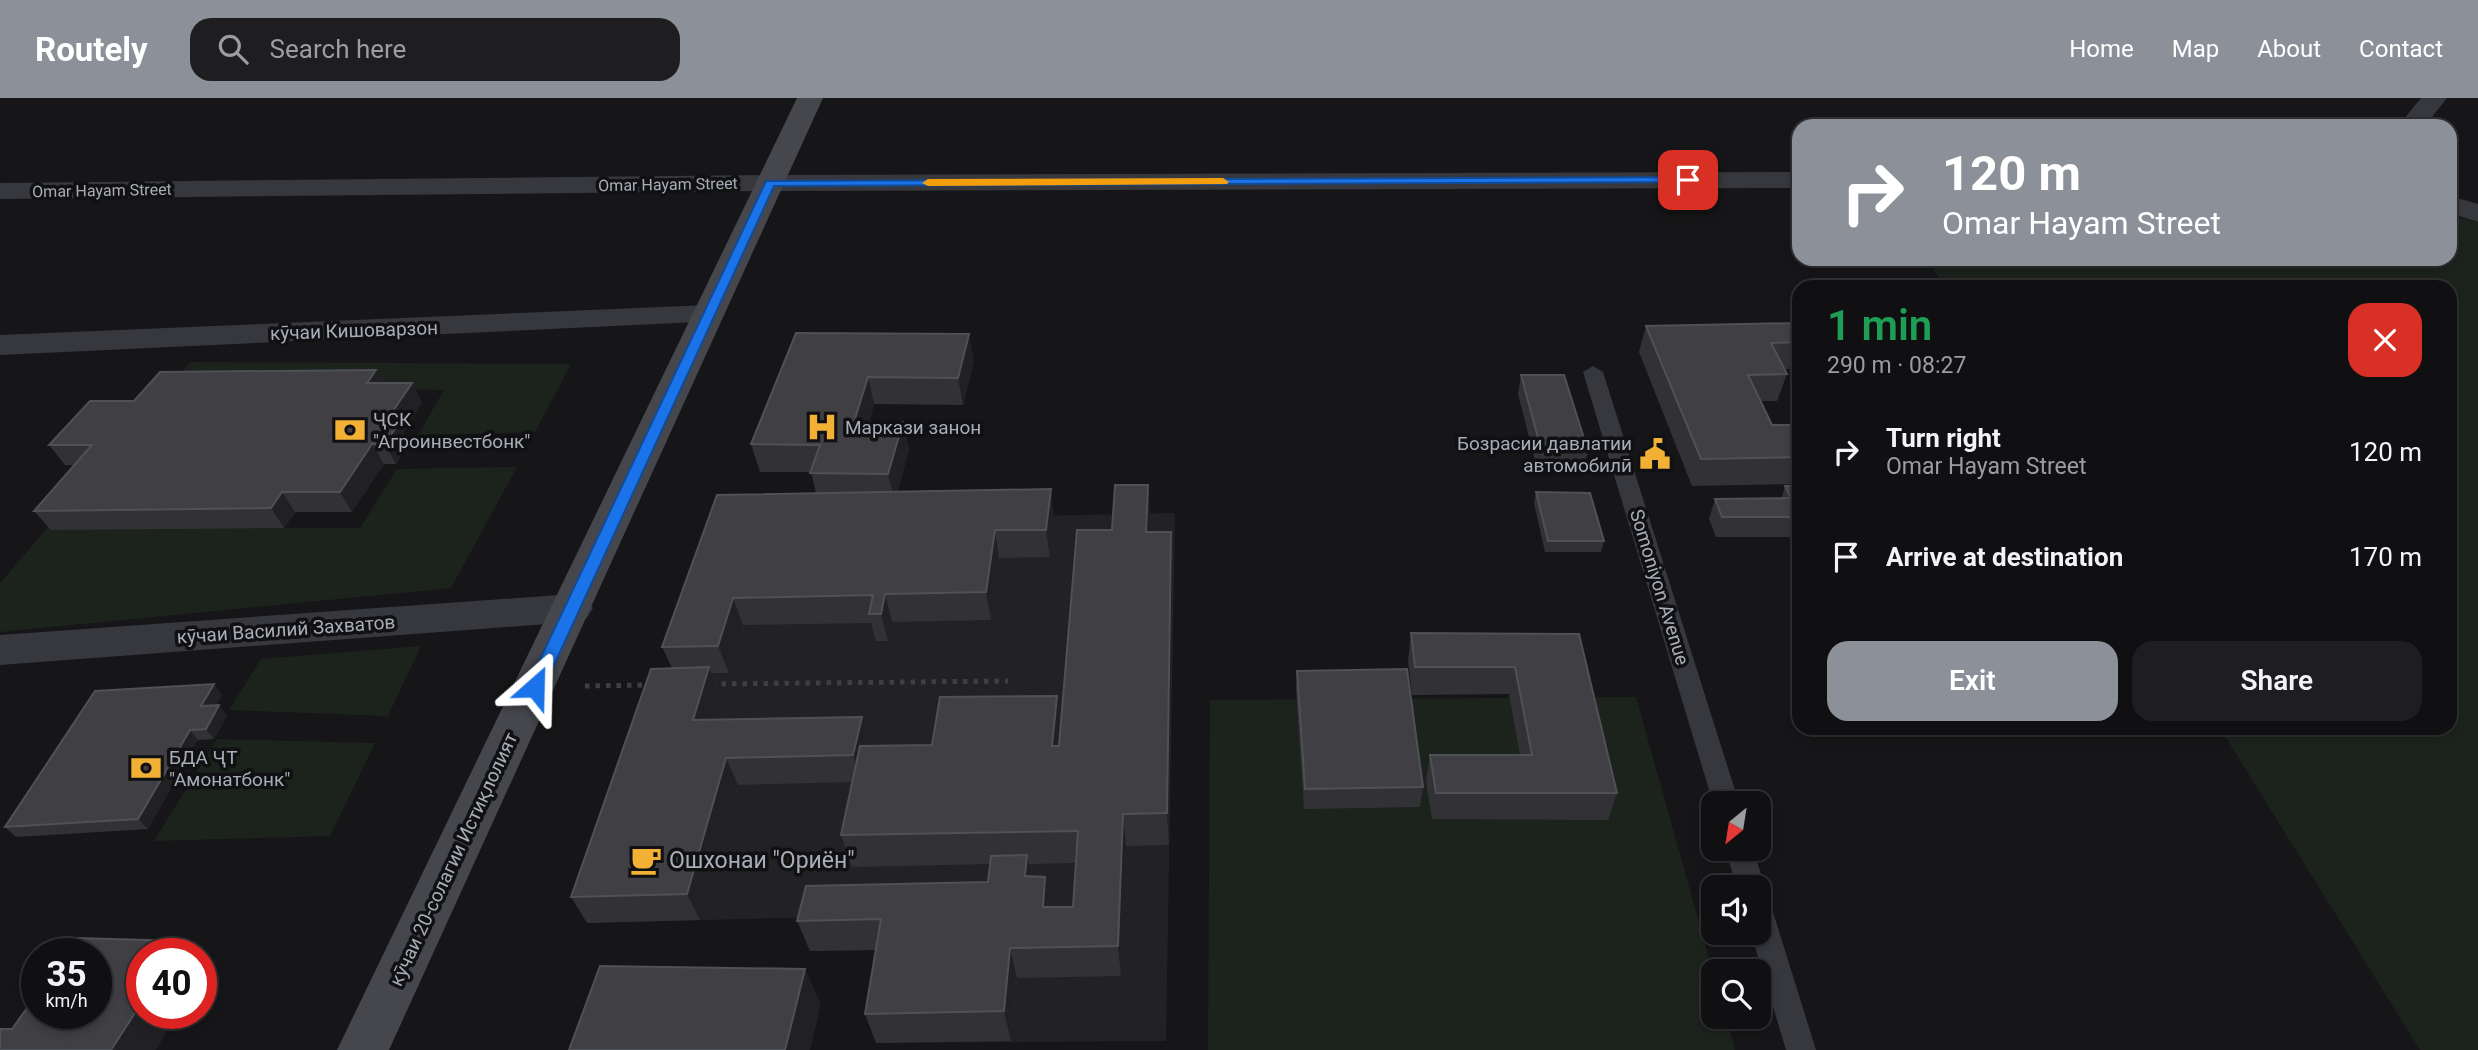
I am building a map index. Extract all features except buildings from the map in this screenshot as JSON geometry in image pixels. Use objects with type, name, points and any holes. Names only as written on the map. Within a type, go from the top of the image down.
[{"type":"street","name":"кӯчаи 20-солагии Истиқлолият","points":[[363,1050],[573,608],[810,98]]},
{"type":"street","points":[[2417,119],[2434,98]]},
{"type":"street","name":"Omar Hayam Street","points":[[0,191],[770,183],[1792,180]]},
{"type":"street","points":[[2457,206],[2478,213]]},
{"type":"street","name":"кӯчаи Кишоварзон","points":[[0,345],[708,314]]},
{"type":"street","name":"кӯчаи Василий Захватов","points":[[0,650],[573,608]]},
{"type":"lane","name":"Somoniyon Avenue","points":[[1593,372],[1722,791]]},
{"type":"lane","points":[[1769,945],[1801,1050]]},
{"type":"path","points":[[709,684],[1008,681]]},
{"type":"path","points":[[535,687],[655,685]]},
{"type":"shaded area","points":[[2457,216],[2478,223],[2478,1050],[2420,1050],[2224,735],[2457,735],[2457,280],[1940,280],[1932,266],[2457,266]]},
{"type":"shaded area","points":[[190,362],[571,364],[535,432],[418,435],[444,390],[387,389],[284,528],[360,528],[397,469],[517,467],[451,588],[0,632],[0,583]]},
{"type":"shaded area","points":[[1175,513],[1166,1041],[876,1043],[892,950],[810,951],[818,917],[587,923],[726,522]]},
{"type":"shaded area","points":[[421,646],[388,716],[229,710],[261,659]]},
{"type":"shaded area","points":[[1636,697],[1701,929],[1701,945],[1705,945],[1709,959],[1701,959],[1701,1029],[1729,1029],[1735,1050],[1208,1050],[1210,700]]},
{"type":"shaded area","points":[[217,739],[375,743],[330,836],[154,841]]},
{"type":"slow traffic","points":[[928,183],[1223,182]]},
{"type":"place","name":"Маркази занон","points":[[822,427]]},
{"type":"place","name":"ҶСК \"Агроинвестбонк\"","points":[[350,430]]},
{"type":"place","name":"Бозрасии давлатии автомобилӣ","points":[[1655,454]]},
{"type":"place","name":"БДА ҶТ \"Амонатбонк\"","points":[[146,768]]},
{"type":"place","name":"Ошхонаи \"Ориён\"","points":[[646,860]]},
{"type":"route","points":[[535,687],[770,183],[1688,180]]}]
